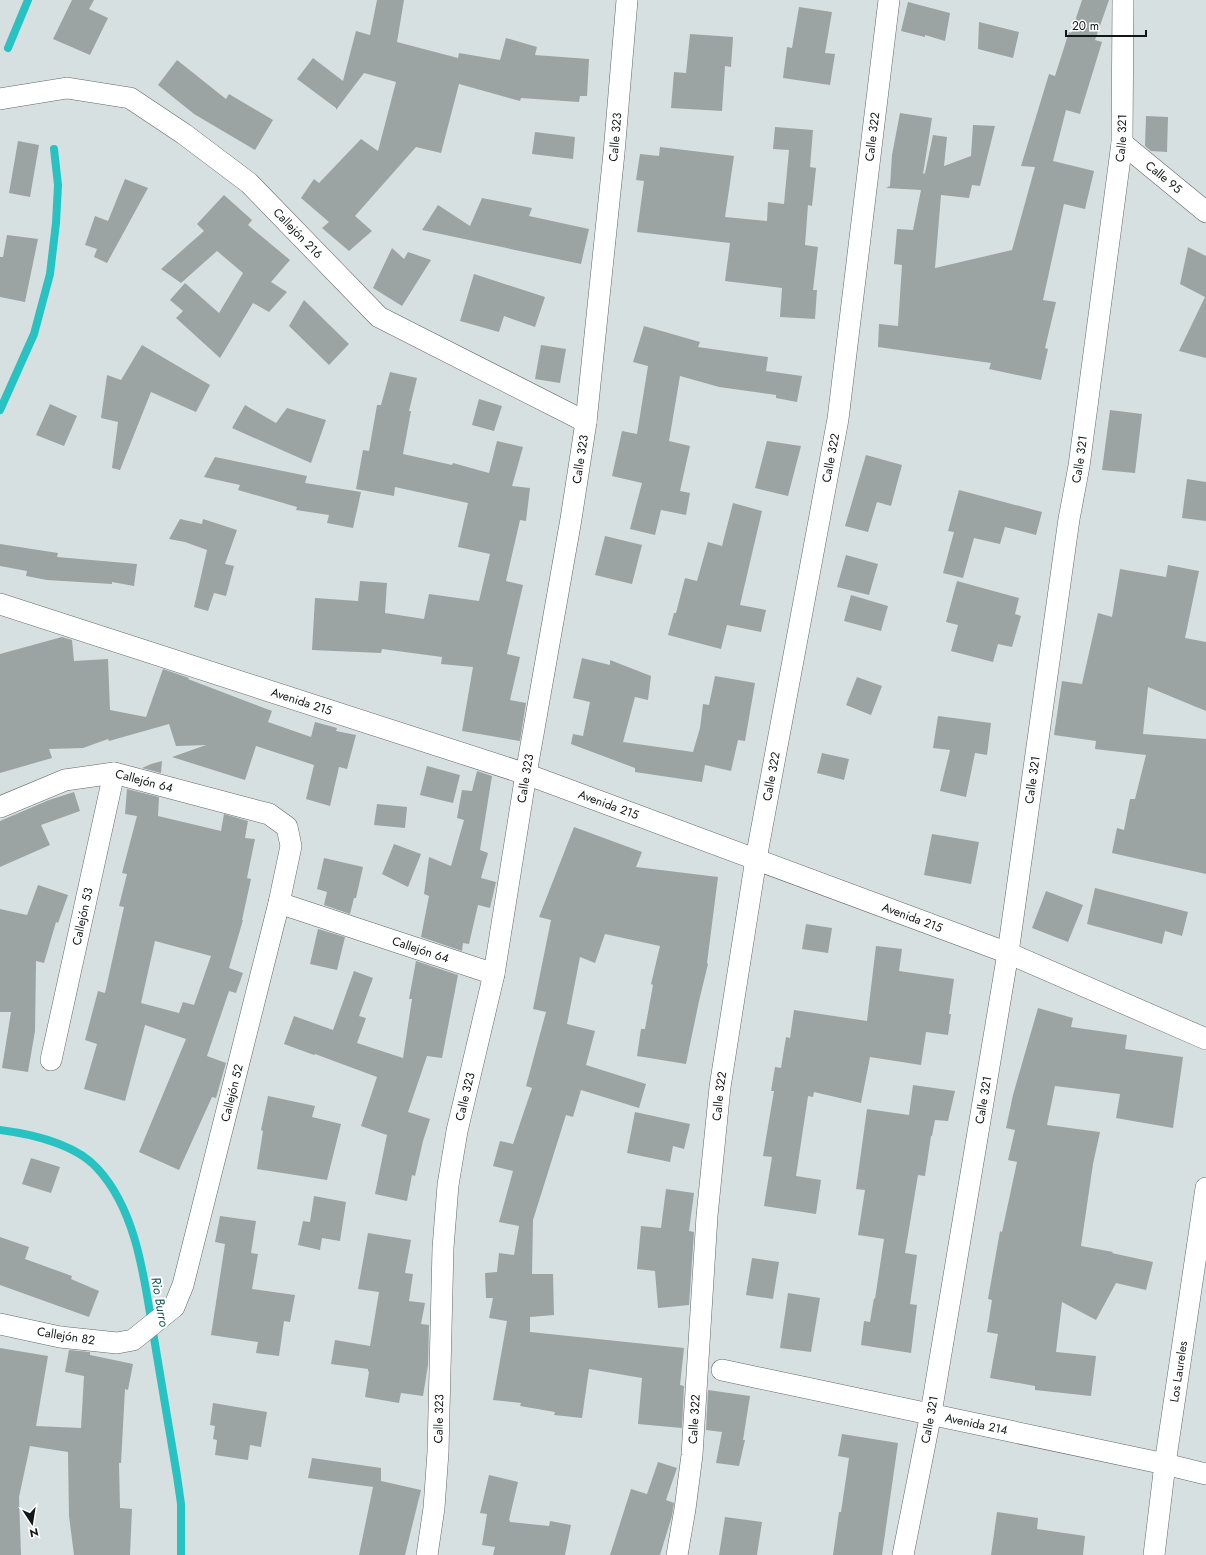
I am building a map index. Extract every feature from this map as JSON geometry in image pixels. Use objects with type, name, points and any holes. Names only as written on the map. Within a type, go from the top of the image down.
[{"type":"street","name":"Calle 323","points":[[427,1555],[434,1508],[438,1452],[442,1248],[448,1185],[457,1131],[494,974],[526,774],[571,519],[586,422],[614,153],[627,0]]},
{"type":"street","name":"Calle 322","points":[[678,1555],[692,1455],[707,1216],[720,1088],[756,859],[838,419],[889,0]]},
{"type":"street","name":"Calle 321","points":[[903,1555],[931,1413],[1008,953],[1069,518],[1078,466],[1122,143],[1123,0]]},
{"type":"street","name":"Callejón 216","points":[[0,99],[68,88],[130,98],[184,134],[249,183],[379,317],[586,422]]},
{"type":"street","name":"Calle 95","points":[[1122,143],[1206,212]]},
{"type":"street","name":"Avenida 215","points":[[0,604],[526,774],[1008,953],[1206,1039]]},
{"type":"street","name":"Callejón 64","points":[[0,807],[65,780],[114,773],[269,814],[287,827]]},
{"type":"street","name":"Callejón 53","points":[[51,1060],[114,773]]},
{"type":"street","name":"Callejón 52","points":[[133,1340],[174,1307],[184,1285],[279,903],[291,846],[287,827]]},
{"type":"street","name":"Callejón 64","points":[[279,903],[494,974]]},
{"type":"street","name":"Los Laureles","points":[[1154,1555],[1165,1464],[1206,1188]]},
{"type":"street","name":"Callejón 82","points":[[0,1324],[74,1338],[117,1343],[133,1340]]},
{"type":"street","name":"Avenida 214","points":[[722,1370],[931,1413],[1206,1474]]},
{"type":"building","points":[[72,0],[94,0],[89,9],[108,18],[90,55],[53,39]]},
{"type":"building","points":[[377,0],[404,0],[397,42],[458,58],[459,53],[500,60],[506,38],[537,47],[535,55],[589,59],[587,96],[580,96],[579,102],[521,98],[520,101],[459,84],[441,153],[416,147],[355,216],[372,231],[349,251],[322,228],[329,222],[301,198],[314,179],[319,183],[361,139],[378,151],[396,82],[364,73],[336,110],[336,108],[297,79],[313,58],[343,81],[356,31],[370,35]]},
{"type":"building","points":[[1082,0],[1109,0],[1095,40],[1102,42],[1080,114],[1066,110],[1053,161],[1094,171],[1085,209],[1064,204],[1043,300],[1056,302],[1045,348],[1048,349],[1041,380],[989,369],[991,363],[878,347],[879,324],[898,326],[902,265],[894,264],[897,229],[913,230],[921,190],[886,188],[890,186],[892,155],[900,113],[932,118],[923,174],[925,173],[933,135],[947,137],[944,166],[971,156],[973,125],[995,126],[980,186],[972,185],[969,198],[941,195],[935,268],[1012,250],[1035,167],[1021,166],[1049,74],[1055,76],[1069,32],[1071,33]]},
{"type":"building","points":[[908,2],[950,13],[945,41],[925,35],[925,37],[901,31]]},
{"type":"building","points":[[799,7],[832,12],[825,53],[835,54],[830,85],[783,78],[787,47],[792,48]]},
{"type":"building","points":[[979,22],[1019,32],[1013,58],[978,49]]},
{"type":"building","points":[[690,34],[733,37],[731,67],[725,66],[722,111],[671,108],[674,72],[686,73]]},
{"type":"building","points":[[177,60],[226,99],[229,94],[273,120],[255,150],[194,114],[158,85]]},
{"type":"building","points":[[1146,116],[1168,117],[1167,152],[1151,151],[1145,146]]},
{"type":"building","points":[[775,127],[813,130],[810,167],[816,168],[812,206],[808,205],[805,245],[818,247],[813,290],[817,290],[815,319],[780,317],[782,288],[725,281],[730,243],[637,232],[644,181],[636,180],[640,154],[659,156],[660,147],[734,156],[725,217],[767,221],[768,202],[784,204],[789,150],[773,149]]},
{"type":"building","points":[[535,132],[575,137],[573,159],[532,154]]},
{"type":"building","points":[[18,141],[39,145],[30,197],[9,193]]},
{"type":"building","points":[[125,179],[148,188],[107,263],[94,257],[97,249],[85,245],[95,216],[108,221]]},
{"type":"building","points":[[224,195],[252,220],[248,225],[290,260],[271,282],[287,292],[269,312],[253,303],[220,358],[176,318],[183,311],[170,300],[185,283],[219,313],[243,273],[217,251],[181,283],[161,269],[204,231],[197,224]]},
{"type":"building","points":[[482,198],[532,208],[529,216],[589,229],[581,264],[422,230],[438,205],[470,226]]},
{"type":"building","points":[[7,235],[38,239],[25,302],[0,297],[0,257],[3,257]]},
{"type":"building","points":[[1188,247],[1206,256],[1206,358],[1179,351],[1205,297],[1180,284]]},
{"type":"building","points":[[392,248],[404,259],[408,252],[431,260],[402,306],[373,288]]},
{"type":"building","points":[[474,274],[545,297],[535,327],[504,316],[499,332],[460,321]]},
{"type":"building","points":[[304,300],[349,344],[329,365],[289,326]]},
{"type":"building","points":[[644,326],[700,342],[698,347],[768,357],[766,371],[802,376],[797,402],[776,398],[776,395],[719,387],[680,376],[669,441],[690,446],[680,491],[690,493],[686,515],[661,510],[655,535],[630,529],[642,483],[612,476],[622,431],[637,434],[648,366],[633,362]]},
{"type":"building","points":[[142,345],[210,385],[196,412],[151,392],[120,470],[112,468],[118,422],[101,418],[107,375],[121,380]]},
{"type":"building","points":[[541,345],[566,349],[560,383],[535,379]]},
{"type":"building","points":[[390,372],[417,378],[409,411],[411,411],[403,454],[452,465],[453,463],[489,473],[497,441],[523,447],[512,486],[530,488],[526,521],[520,520],[506,581],[523,585],[507,654],[520,657],[510,700],[526,703],[520,741],[462,731],[473,667],[441,664],[442,657],[382,649],[381,653],[312,650],[315,598],[358,601],[360,581],[387,583],[385,613],[424,619],[429,594],[479,601],[490,554],[458,547],[468,503],[395,487],[394,496],[356,489],[363,450],[369,451],[377,405],[381,405]]},
{"type":"building","points":[[479,399],[502,406],[494,431],[472,425]]},
{"type":"building","points":[[50,404],[77,416],[64,446],[36,435]]},
{"type":"building","points":[[245,405],[276,423],[287,408],[326,420],[311,463],[232,428]]},
{"type":"building","points":[[1110,410],[1142,414],[1135,473],[1102,470]]},
{"type":"building","points":[[767,441],[801,446],[788,496],[755,488]]},
{"type":"building","points":[[866,455],[902,465],[891,506],[877,502],[868,532],[845,526]]},
{"type":"building","points":[[215,457],[307,476],[305,483],[361,492],[353,528],[327,523],[329,515],[296,510],[297,507],[238,490],[240,485],[204,477]]},
{"type":"building","points":[[1187,479],[1206,482],[1206,521],[1182,518]]},
{"type":"building","points":[[959,490],[1042,512],[1036,535],[1005,527],[1000,544],[974,538],[963,578],[943,573],[954,532],[948,531]]},
{"type":"building","points":[[733,503],[762,511],[740,605],[766,610],[761,632],[727,625],[721,649],[668,635],[674,613],[676,613],[685,578],[697,581],[708,542],[722,546]]},
{"type":"building","points":[[180,519],[202,524],[203,519],[237,530],[225,564],[234,566],[226,596],[214,593],[208,611],[194,607],[207,550],[185,542],[169,539]]},
{"type":"building","points":[[605,536],[642,545],[632,584],[595,575]]},
{"type":"building","points":[[0,544],[58,553],[57,557],[137,564],[134,586],[112,582],[112,584],[47,580],[26,576],[27,571],[0,566]]},
{"type":"building","points":[[846,555],[878,564],[869,595],[837,587]]},
{"type":"building","points":[[1168,565],[1199,571],[1185,638],[1206,642],[1206,711],[1148,687],[1143,734],[1206,739],[1206,874],[1112,853],[1117,828],[1124,830],[1130,799],[1135,799],[1146,755],[1095,749],[1096,741],[1054,735],[1062,681],[1082,684],[1098,613],[1112,617],[1120,569],[1166,577]]},
{"type":"building","points":[[957,581],[1019,598],[1015,614],[1021,616],[1012,647],[998,644],[993,662],[951,651],[958,625],[946,622]]},
{"type":"building","points":[[851,595],[888,606],[881,631],[844,621]]},
{"type":"building","points":[[62,637],[72,640],[74,661],[108,659],[110,710],[146,717],[163,669],[272,711],[268,722],[311,737],[315,722],[337,728],[336,731],[356,735],[347,769],[339,767],[330,806],[306,799],[314,765],[256,746],[245,780],[172,757],[206,745],[176,746],[169,724],[109,741],[108,739],[83,748],[49,749],[52,758],[0,773],[0,654]]},
{"type":"building","points":[[582,658],[610,665],[610,660],[651,676],[648,700],[635,697],[623,742],[693,752],[700,728],[703,704],[709,705],[715,676],[755,683],[745,741],[738,740],[731,771],[705,765],[702,782],[635,772],[635,768],[571,744],[573,734],[583,736],[590,702],[573,698]]},
{"type":"building","points":[[857,677],[882,686],[871,715],[846,705]]},
{"type":"building","points":[[938,716],[991,723],[987,755],[975,753],[966,797],[940,791],[950,750],[933,748]]},
{"type":"building","points":[[822,753],[849,759],[844,780],[817,773]]},
{"type":"building","points":[[162,761],[161,773],[142,768],[151,764]]},
{"type":"building","points":[[427,766],[460,775],[453,803],[420,795]]},
{"type":"building","points":[[477,771],[492,776],[480,850],[488,853],[481,878],[496,882],[490,908],[478,905],[469,944],[463,943],[462,951],[421,937],[429,896],[424,894],[429,857],[451,866],[464,820],[457,818],[462,790],[472,791]]},
{"type":"building","points":[[127,789],[159,797],[158,816],[221,831],[224,814],[248,821],[245,838],[255,839],[247,878],[251,879],[243,920],[229,968],[243,973],[236,993],[229,991],[207,1056],[226,1063],[216,1098],[212,1097],[179,1170],[139,1152],[186,1039],[145,1025],[125,1101],[84,1089],[97,1044],[85,1040],[98,991],[105,993],[124,907],[119,906],[127,874],[122,873],[137,816],[125,814]],"holes":[[[155,941],[211,956],[194,1005],[183,1002],[179,1013],[141,1003]]]},
{"type":"building","points":[[74,792],[80,811],[41,825],[50,845],[0,867],[0,821],[49,800]]},
{"type":"building","points":[[377,804],[407,807],[405,828],[374,825]]},
{"type":"building","points":[[574,827],[642,852],[636,867],[718,877],[708,964],[686,1064],[637,1056],[641,1029],[645,1029],[653,985],[651,984],[660,946],[605,934],[595,963],[580,957],[567,1024],[595,1031],[586,1065],[646,1084],[639,1108],[581,1090],[573,1117],[566,1115],[533,1220],[532,1274],[553,1274],[554,1315],[530,1317],[530,1332],[684,1348],[680,1385],[684,1386],[682,1428],[638,1424],[642,1378],[589,1369],[582,1418],[554,1415],[555,1412],[520,1406],[521,1403],[493,1400],[507,1321],[489,1318],[493,1298],[486,1298],[485,1273],[497,1272],[499,1253],[514,1255],[519,1226],[499,1222],[513,1171],[493,1166],[500,1141],[513,1144],[532,1088],[526,1086],[546,1012],[533,1009],[551,920],[539,917]]},
{"type":"building","points":[[932,834],[979,842],[971,884],[924,875]]},
{"type":"building","points":[[394,844],[421,854],[408,887],[382,874]]},
{"type":"building","points":[[324,858],[363,867],[356,898],[354,898],[350,914],[324,905],[327,892],[317,889]]},
{"type":"building","points":[[38,885],[68,895],[58,923],[56,922],[44,963],[36,961],[35,1031],[28,1072],[2,1068],[11,1012],[0,1012],[0,909],[27,915]]},
{"type":"building","points":[[1095,888],[1188,912],[1182,936],[1165,931],[1162,944],[1087,924]]},
{"type":"building","points":[[1046,891],[1083,905],[1068,942],[1032,928]]},
{"type":"building","points":[[806,924],[832,928],[828,953],[802,949]]},
{"type":"building","points":[[318,929],[345,937],[337,970],[310,964]]},
{"type":"building","points":[[876,946],[902,949],[899,971],[954,979],[949,1014],[951,1014],[948,1035],[926,1032],[921,1065],[870,1057],[861,1103],[814,1092],[813,1097],[808,1096],[796,1176],[821,1180],[816,1214],[764,1206],[772,1157],[763,1156],[774,1091],[771,1091],[775,1067],[781,1068],[786,1037],[790,1038],[794,1010],[867,1021]]},
{"type":"building","points":[[416,961],[458,975],[442,1058],[427,1056],[408,1112],[430,1119],[415,1176],[412,1175],[407,1201],[375,1194],[387,1135],[361,1126],[377,1077],[284,1044],[294,1016],[333,1030],[354,971],[373,978],[359,1016],[366,1018],[357,1043],[403,1058],[412,999],[409,999]]},
{"type":"building","points":[[1038,1008],[1073,1018],[1071,1027],[1127,1035],[1125,1049],[1183,1057],[1173,1128],[1116,1118],[1120,1094],[1055,1086],[1047,1125],[1100,1132],[1093,1164],[1081,1246],[1153,1262],[1146,1290],[1116,1283],[1096,1320],[1062,1302],[1056,1352],[1096,1356],[1091,1396],[1035,1390],[1035,1386],[990,1378],[998,1334],[987,1332],[992,1300],[988,1299],[1000,1231],[1002,1232],[1017,1162],[1008,1160],[1015,1130],[1006,1128],[1013,1095]]},
{"type":"building","points":[[913,1085],[955,1091],[948,1121],[935,1120],[925,1176],[918,1175],[905,1253],[917,1255],[910,1304],[917,1305],[911,1353],[861,1345],[864,1321],[870,1322],[874,1298],[875,1299],[884,1239],[858,1235],[865,1190],[856,1189],[867,1109],[909,1115]]},
{"type":"building","points":[[268,1096],[315,1106],[312,1117],[341,1124],[327,1180],[257,1169],[263,1131],[261,1130]]},
{"type":"building","points":[[635,1112],[690,1124],[684,1149],[673,1146],[670,1162],[627,1153]]},
{"type":"building","points":[[31,1158],[60,1167],[51,1193],[22,1184]]},
{"type":"building","points":[[666,1189],[694,1193],[689,1231],[694,1232],[689,1305],[658,1308],[655,1271],[637,1269],[641,1226],[661,1228]]},
{"type":"building","points":[[314,1196],[346,1202],[340,1241],[322,1238],[320,1250],[298,1245],[303,1221],[310,1222]]},
{"type":"building","points":[[220,1216],[256,1221],[251,1253],[258,1254],[252,1289],[295,1295],[290,1322],[284,1321],[279,1356],[256,1353],[258,1342],[211,1335],[225,1244],[215,1242]]},
{"type":"building","points":[[368,1233],[411,1240],[405,1273],[413,1274],[409,1301],[425,1303],[421,1324],[429,1325],[428,1365],[423,1396],[401,1393],[399,1403],[365,1397],[369,1372],[368,1369],[331,1364],[335,1340],[370,1346],[379,1292],[358,1289]]},
{"type":"building","points":[[0,1237],[29,1247],[25,1259],[72,1276],[71,1279],[99,1291],[89,1317],[0,1285]]},
{"type":"building","points":[[752,1258],[779,1262],[773,1299],[746,1295]]},
{"type":"building","points":[[788,1293],[820,1298],[811,1352],[780,1348]]},
{"type":"building","points":[[0,1348],[48,1356],[36,1426],[81,1428],[84,1376],[65,1372],[69,1350],[90,1352],[90,1355],[133,1364],[128,1390],[125,1389],[121,1463],[119,1463],[120,1508],[132,1509],[130,1555],[74,1555],[69,1516],[68,1452],[30,1446],[19,1497],[21,1555],[0,1555]]},
{"type":"building","points":[[708,1390],[750,1396],[743,1440],[745,1440],[739,1466],[716,1463],[722,1432],[706,1430]]},
{"type":"building","points":[[213,1403],[267,1412],[261,1447],[250,1445],[248,1460],[215,1455],[217,1440],[213,1439],[215,1426],[210,1425]]},
{"type":"building","points":[[842,1434],[898,1443],[882,1555],[833,1555],[849,1458],[838,1456]]},
{"type":"building","points":[[312,1458],[381,1468],[381,1481],[421,1490],[405,1555],[359,1555],[373,1487],[308,1478]]},
{"type":"building","points":[[658,1462],[677,1468],[666,1500],[674,1503],[672,1516],[660,1555],[610,1555],[631,1489],[647,1494]]},
{"type":"building","points":[[489,1475],[518,1482],[509,1520],[510,1522],[549,1526],[550,1521],[571,1525],[565,1555],[493,1555],[495,1547],[482,1545],[487,1514],[480,1513]]},
{"type":"building","points":[[997,1512],[1038,1518],[1037,1529],[1085,1536],[1083,1555],[991,1555]]},
{"type":"building","points":[[725,1517],[762,1522],[757,1555],[719,1555]]},
{"type":"waterway","points":[[8,48],[28,0]]},
{"type":"waterway","points":[[0,410],[34,334],[50,274],[56,223],[58,185],[54,149]]},
{"type":"waterway","name":"Rio Burro","points":[[0,1130],[39,1137],[77,1152],[97,1168],[111,1186],[122,1206],[138,1251],[148,1298],[181,1504],[181,1555]]}]
